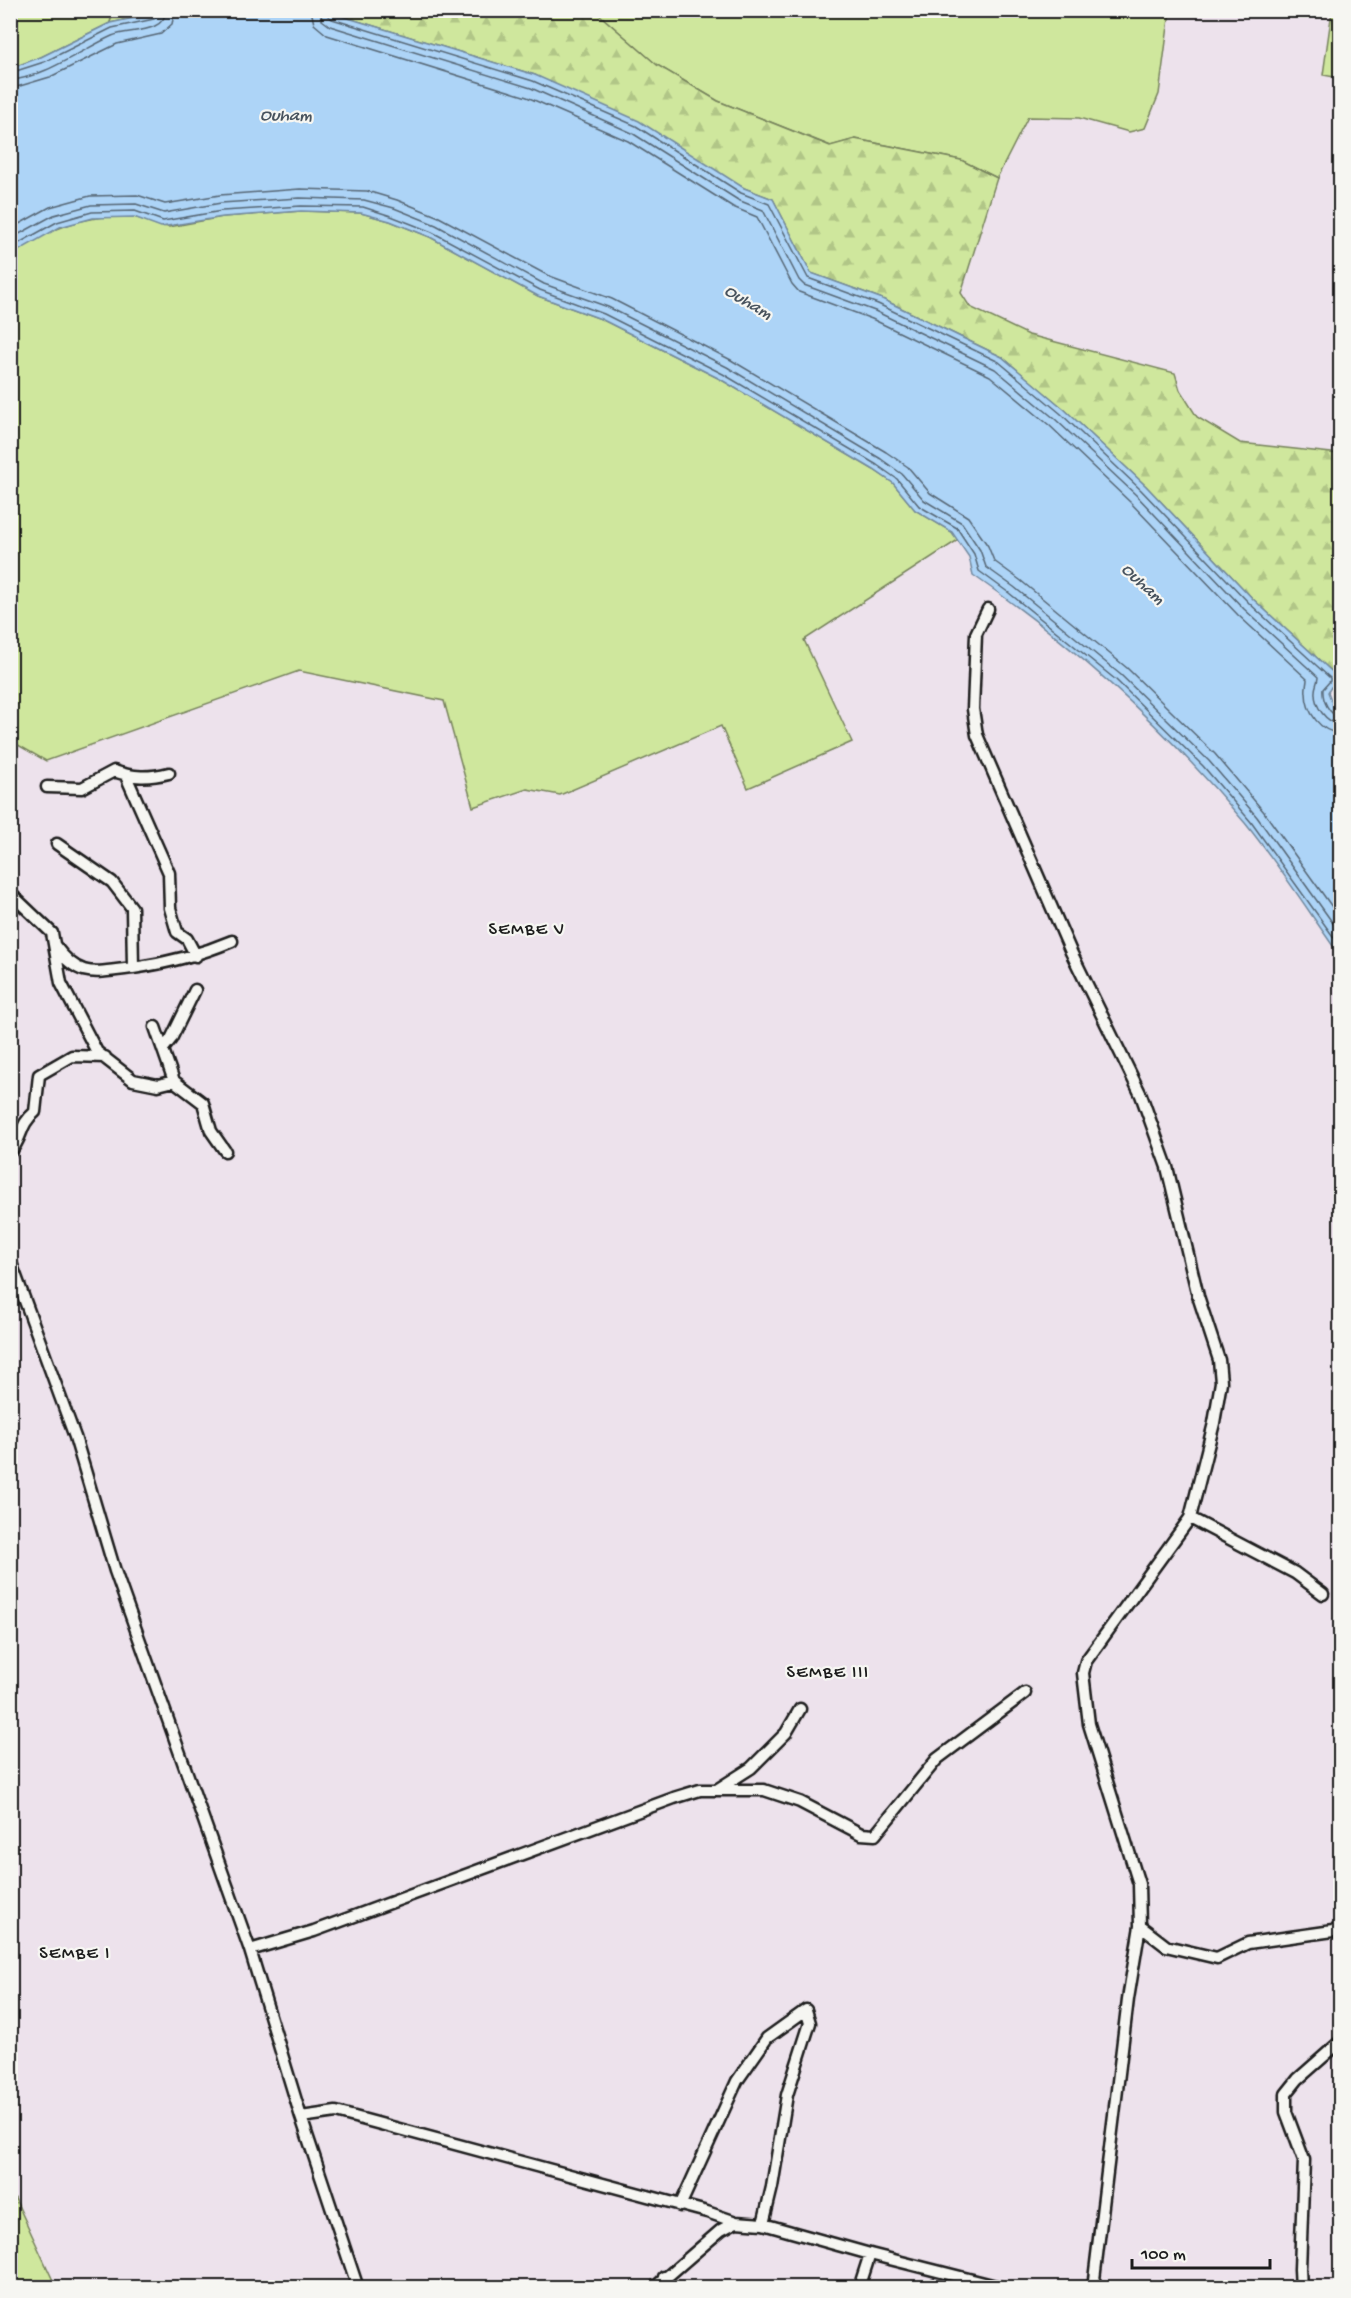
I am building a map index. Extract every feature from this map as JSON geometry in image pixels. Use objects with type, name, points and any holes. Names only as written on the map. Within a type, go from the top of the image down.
[{"type":"street","points":[[988,609],[976,634],[973,709],[977,735],[1071,952],[1141,1095],[1167,1167],[1198,1296],[1219,1360],[1221,1382],[1214,1423],[1190,1518],[1086,1661],[1083,1673],[1089,1725],[1139,1884],[1140,1926],[1128,1999],[1093,2288]]},
{"type":"street","points":[[47,787],[82,788],[114,771],[126,776],[147,778],[169,773]]},
{"type":"street","points":[[126,776],[169,873],[170,908],[177,932],[187,939],[196,956]]},
{"type":"street","points":[[57,844],[112,882],[132,908],[133,968]]},
{"type":"street","points":[[10,893],[52,933],[61,983],[97,1052],[133,1080],[158,1084],[174,1081]]},
{"type":"street","points":[[52,942],[66,960],[87,973],[164,964],[196,956],[232,941]]},
{"type":"street","points":[[163,1049],[171,1039],[195,990]]},
{"type":"street","points":[[155,1027],[174,1081],[203,1103],[212,1131],[225,1151]]},
{"type":"street","points":[[10,1152],[18,1142],[24,1122],[35,1112],[39,1075],[72,1056],[105,1058]]},
{"type":"street","points":[[10,1260],[75,1437],[127,1605],[250,1950],[301,2117],[358,2288]]},
{"type":"street","points":[[1190,1518],[1295,1573],[1323,1594]]},
{"type":"street","points":[[250,1950],[314,1931],[700,1790],[764,1790],[800,1802],[861,1834],[875,1834],[937,1759],[1025,1693]]},
{"type":"street","points":[[717,1790],[751,1768],[786,1733],[800,1709]]},
{"type":"street","points":[[1140,1926],[1166,1946],[1217,1958],[1248,1942],[1341,1930]]},
{"type":"street","points":[[680,2206],[737,2081],[767,2038],[806,2010],[810,2023],[787,2095],[772,2187],[763,2224]]},
{"type":"street","points":[[1301,2288],[1304,2160],[1286,2112],[1286,2094],[1298,2079],[1341,2042]]},
{"type":"street","points":[[301,2117],[336,2112],[707,2212],[736,2222],[763,2224],[1004,2288]]},
{"type":"street","points":[[654,2288],[721,2230],[736,2222]]},
{"type":"street","points":[[859,2288],[870,2254]]},
{"type":"street","points":[[664,2277],[671,2288]]},
{"type":"green space","points":[[10,11],[113,11],[110,23],[41,57],[11,68]]},
{"type":"green space","points":[[113,11],[167,11],[110,23]]},
{"type":"green space","points":[[325,11],[595,11],[657,65],[718,101],[830,146],[855,139],[961,160],[997,178],[961,293],[970,307],[1029,335],[1175,373],[1180,390],[1197,417],[1240,443],[1340,454],[1340,679],[1253,599],[1146,486],[1064,409],[1002,357],[880,298],[811,273],[773,199],[744,188],[535,75]]},
{"type":"green space","points":[[595,11],[1170,11],[1159,94],[1145,128],[1129,132],[1079,118],[1028,117],[997,178],[961,160],[856,139],[831,146],[718,101],[657,65]]},
{"type":"green space","points":[[1332,11],[1340,11],[1340,78],[1323,75]]},
{"type":"green space","points":[[301,211],[361,213],[390,221],[430,237],[538,296],[601,319],[720,379],[874,470],[893,483],[915,510],[952,532],[958,540],[804,640],[852,742],[748,788],[721,726],[560,795],[527,789],[473,807],[444,701],[299,671],[46,761],[11,741],[11,255],[53,231],[100,217],[133,217],[169,227],[223,217]]},
{"type":"green space","points":[[12,2192],[56,2287],[11,2287]]},
{"type":"water","name":"Ouham","points":[[167,11],[325,11],[535,75],[639,121],[744,188],[773,199],[811,273],[880,298],[1002,357],[1064,409],[1146,486],[1253,599],[1340,679],[1340,695],[1331,687],[1328,692],[1333,705],[1340,713],[1340,956],[1270,855],[1215,788],[1151,722],[1083,659],[973,575],[969,557],[952,532],[915,510],[893,483],[874,470],[720,379],[601,319],[538,296],[430,237],[390,221],[361,213],[301,211],[223,217],[161,227],[134,217],[93,218],[60,227],[11,255],[11,68],[41,57],[110,23]]},
{"type":"district","name":"SEMBE V","points":[[527,928]]},
{"type":"district","name":"SEMBE III","points":[[828,1671]]},
{"type":"district","name":"SEMBE I","points":[[75,1952]]}]
